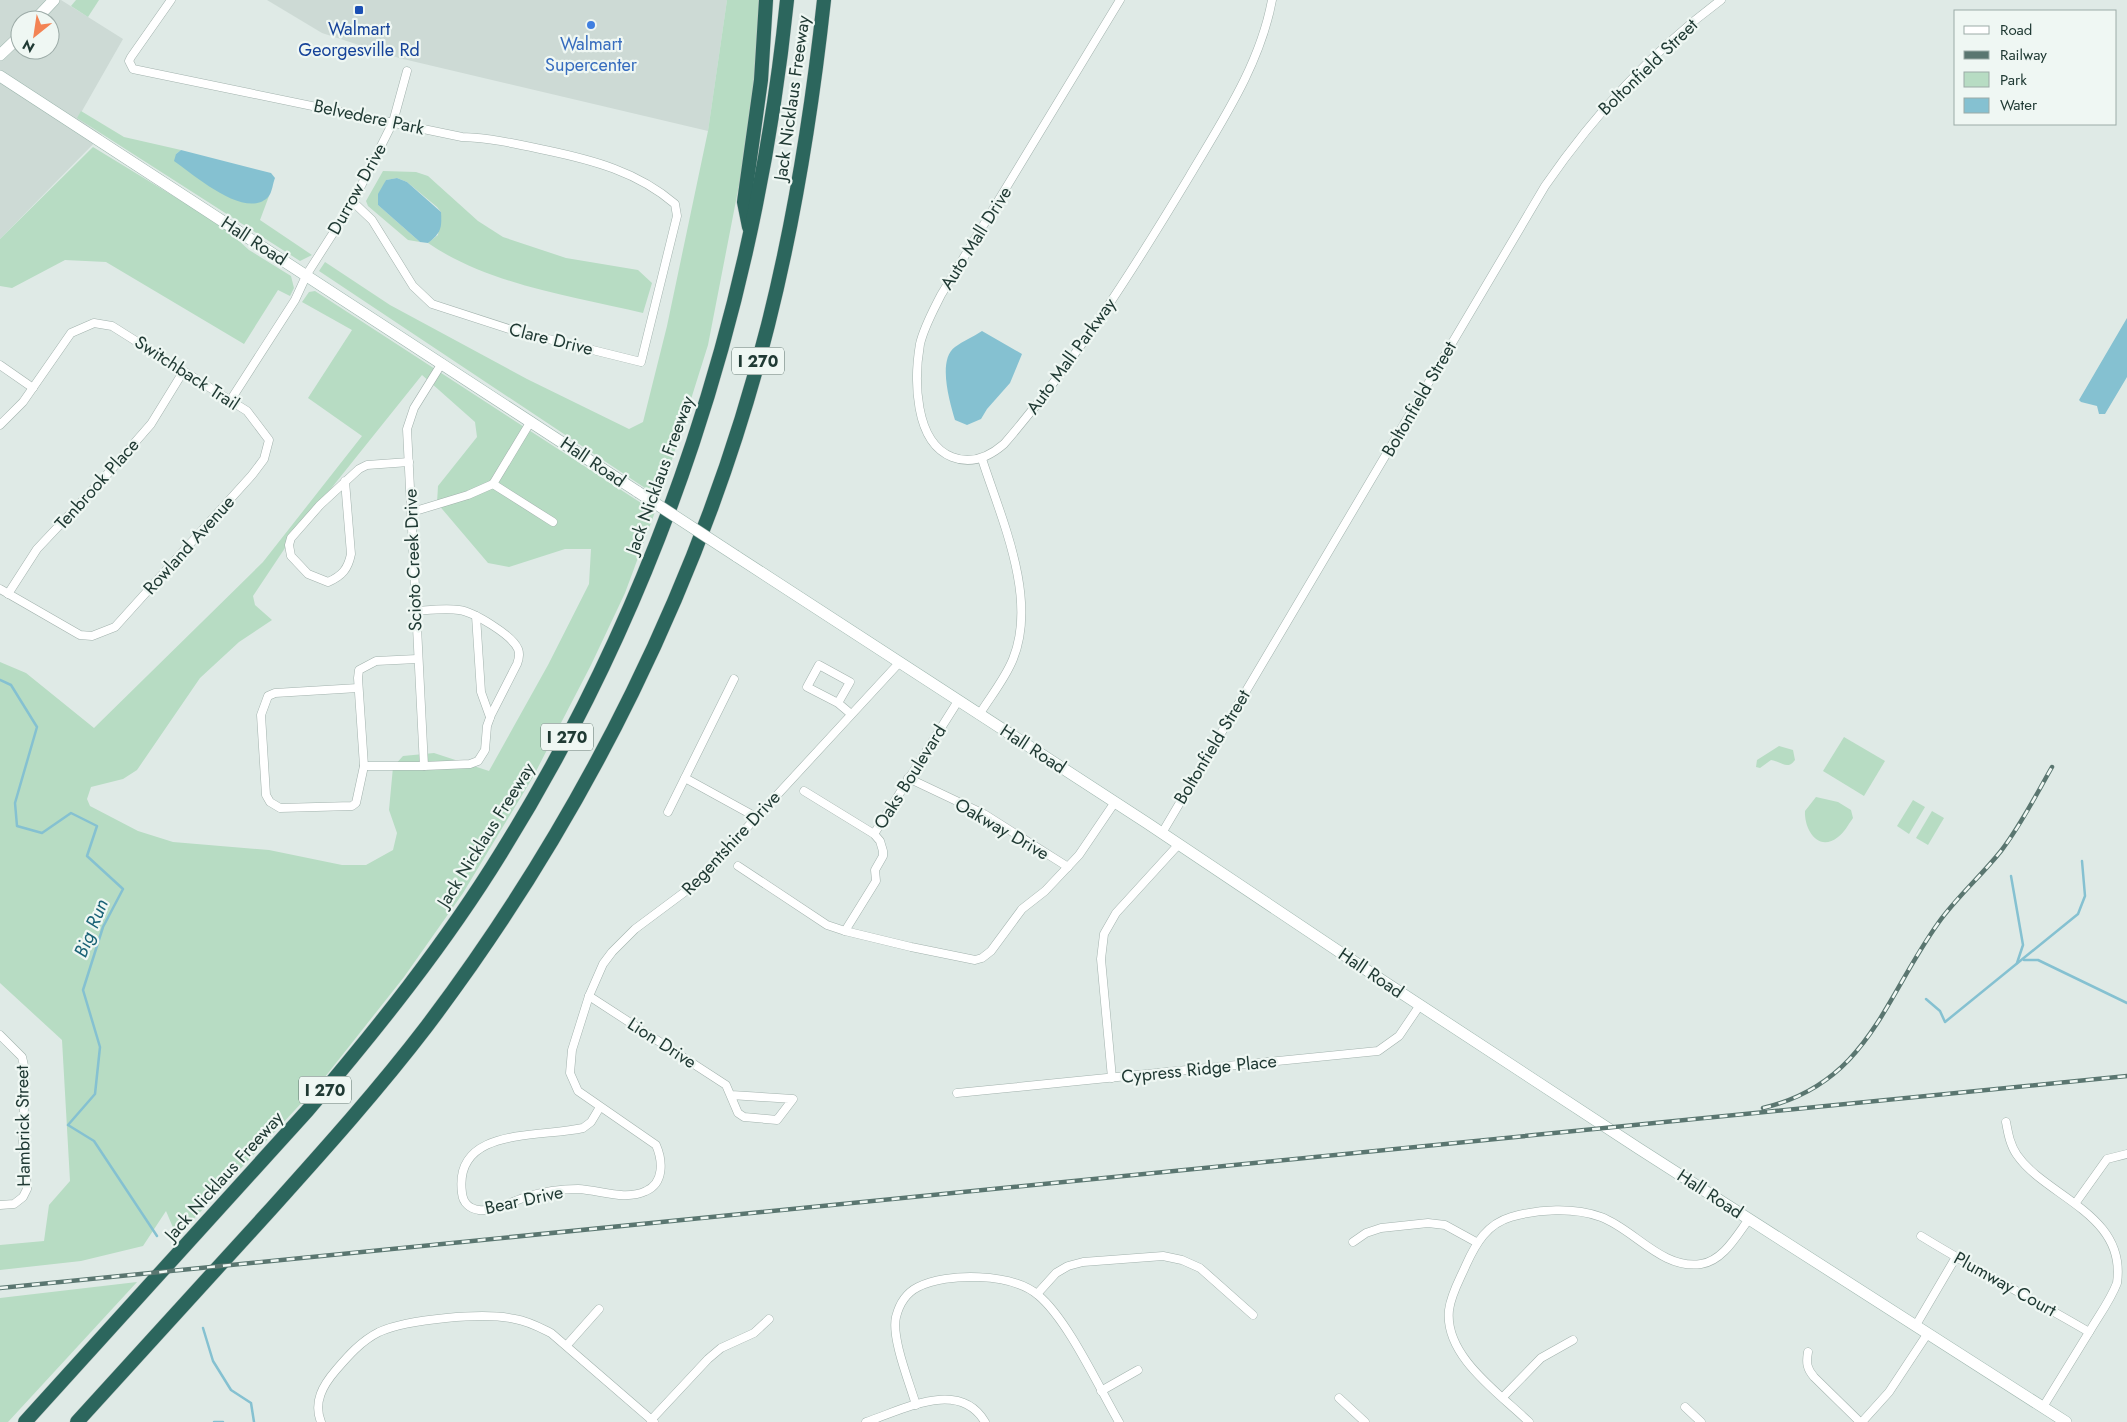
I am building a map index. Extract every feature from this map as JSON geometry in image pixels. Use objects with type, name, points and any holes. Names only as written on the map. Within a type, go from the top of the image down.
[{"type":"highway","points":[[750,232],[744,202],[761,80],[766,0]]},
{"type":"highway","name":"Jack Nicklaus Freeway","points":[[25,1422],[344,1068],[449,930],[499,856],[529,807],[584,705],[620,630],[661,531],[701,422],[733,312],[774,107],[786,0]]},
{"type":"highway","name":"Jack Nicklaus Freeway","points":[[77,1422],[331,1142],[390,1073],[502,921],[533,873],[578,796],[615,727],[670,610],[715,495],[768,326],[796,201],[815,86],[824,0]]},
{"type":"highway","points":[[815,86],[834,0]]},
{"type":"main road","points":[[44,10],[54,0]]},
{"type":"main road","points":[[0,55],[10,46]]},
{"type":"main road","name":"Hall Road","points":[[0,76],[307,274],[899,663],[1115,802],[1420,1006],[2066,1422]]},
{"type":"street","name":"Belvedere Park","points":[[171,0],[131,57],[129,61],[133,69],[462,137],[491,138],[599,162],[661,192],[675,204]]},
{"type":"street","name":"Auto Mall Drive","points":[[982,459],[967,460],[949,456],[931,441],[924,429],[917,369],[920,343],[927,322],[941,296],[1120,0]]},
{"type":"street","name":"Auto Mall Parkway","points":[[982,459],[991,455],[1004,444],[1022,424],[1096,325],[1232,104],[1260,44],[1272,0]]},
{"type":"street","name":"Boltonfield Street","points":[[1162,833],[1545,186],[1576,142],[1620,90],[1669,42],[1721,0]]},
{"type":"street","name":"Durrow Drive","points":[[230,400],[294,300],[307,274],[353,202],[394,122],[407,71]]},
{"type":"street","name":"Clare Drive","points":[[353,202],[372,220],[413,286],[432,304],[512,330],[641,362],[676,216],[675,204]]},
{"type":"street","name":"Switchback Trail","points":[[33,388],[71,333],[94,323],[112,326],[247,412],[269,440]]},
{"type":"street","name":"Scioto Creek Drive","points":[[424,766],[417,659],[407,430],[409,419],[442,363]]},
{"type":"street","points":[[0,365],[33,388],[14,413],[0,425]]},
{"type":"street","name":"Tenbrook Place","points":[[8,594],[36,549],[103,480],[151,424],[183,372]]},
{"type":"street","points":[[412,512],[468,495],[493,484],[532,421]]},
{"type":"street","name":"Rowland Avenue","points":[[8,594],[80,635],[92,636],[115,627],[252,475],[264,459],[269,440]]},
{"type":"street","points":[[979,715],[1012,661],[1023,619],[1023,604],[1017,572],[982,459]]},
{"type":"street","points":[[345,481],[350,562],[340,576],[328,582],[308,574],[291,556],[289,545],[291,538],[345,481],[367,465],[409,462]]},
{"type":"street","points":[[493,484],[553,522]]},
{"type":"street","points":[[0,589],[8,594]]},
{"type":"street","points":[[364,766],[470,764],[483,756],[490,717],[518,664],[519,652],[507,637],[476,616],[458,610],[416,611]]},
{"type":"street","points":[[476,616],[481,692],[490,717]]},
{"type":"street","points":[[358,688],[275,693],[268,696],[261,715],[266,795],[270,802],[280,808],[352,806],[359,798],[361,774],[364,766],[358,688],[359,670],[367,664],[376,661],[417,659]]},
{"type":"street","name":"Regentshire Drive","points":[[650,1189],[660,1176],[662,1169],[656,1145],[578,1092],[570,1073],[572,1050],[589,996],[603,964],[618,943],[694,885],[899,663]]},
{"type":"street","points":[[838,703],[850,682],[819,665],[807,687],[838,703],[851,714]]},
{"type":"street","points":[[668,812],[734,679]]},
{"type":"street","name":"Oaks Boulevard","points":[[844,931],[876,881],[875,870],[883,856],[883,851],[880,841],[874,834],[958,701]]},
{"type":"street","points":[[685,778],[756,817]]},
{"type":"street","name":"Oakway Drive","points":[[908,778],[984,814],[1068,867]]},
{"type":"street","points":[[804,791],[874,834]]},
{"type":"street","points":[[738,866],[824,924],[844,931],[965,960],[982,958],[1008,931],[1022,909],[1044,891],[1079,856],[1115,802]]},
{"type":"street","points":[[1112,1078],[1101,959],[1104,934],[1116,913],[1179,844]]},
{"type":"street","name":"Lion Drive","points":[[589,996],[726,1085],[738,1113],[744,1117],[777,1120],[793,1099],[731,1095]]},
{"type":"street","name":"Cypress Ridge Place","points":[[956,1093],[1378,1050],[1399,1036],[1420,1006]]},
{"type":"street","name":"Hambrick Street","points":[[0,1035],[22,1057],[25,1070],[22,1141],[27,1189],[23,1197],[14,1204],[0,1205]]},
{"type":"street","name":"Bear Drive","points":[[600,1108],[591,1122],[583,1128],[514,1137],[480,1148],[471,1154],[462,1168],[460,1183],[462,1198],[474,1209],[482,1210],[529,1196],[556,1191],[579,1189],[634,1194],[650,1189]]},
{"type":"street","points":[[2006,1122],[2008,1137],[2017,1155],[2046,1182],[2077,1201],[2108,1225],[2117,1241],[2120,1259],[2118,1281],[2090,1332],[2043,1407]]},
{"type":"street","points":[[2077,1201],[2107,1159],[2127,1154]]},
{"type":"street","points":[[1529,1422],[1459,1353],[1449,1331],[1449,1309],[1452,1297],[1476,1242],[1486,1232],[1509,1218],[1557,1210],[1587,1213],[1602,1217],[1676,1262],[1703,1264],[1725,1251],[1749,1219]]},
{"type":"street","points":[[1354,1242],[1366,1232],[1381,1228],[1428,1223],[1445,1225],[1476,1242]]},
{"type":"street","name":"Plumway Court","points":[[1920,1236],[1982,1273],[2016,1288],[2090,1332]]},
{"type":"street","points":[[1037,1294],[1056,1273],[1068,1266],[1083,1262],[1163,1256],[1182,1260],[1200,1268],[1253,1315]]},
{"type":"street","points":[[1916,1325],[1956,1257]]},
{"type":"street","points":[[916,1405],[898,1341],[895,1320],[904,1300],[918,1287],[936,1282],[980,1277],[1010,1280],[1037,1294],[1059,1317],[1119,1422]]},
{"type":"street","points":[[566,1345],[599,1309]]},
{"type":"street","points":[[320,1418],[319,1396],[328,1378],[363,1342],[393,1327],[478,1316],[500,1316],[533,1324],[551,1333],[653,1421],[708,1359],[721,1348],[754,1333],[769,1319]]},
{"type":"street","points":[[1808,1352],[1806,1361],[1808,1370],[1861,1422],[1889,1392],[1928,1333]]},
{"type":"street","points":[[1503,1397],[1541,1358],[1573,1340]]},
{"type":"street","points":[[1101,1392],[1138,1370]]},
{"type":"street","points":[[866,1422],[935,1399],[950,1398],[962,1401],[975,1408],[985,1422]]},
{"type":"street","points":[[1339,1398],[1365,1422]]},
{"type":"street","points":[[1685,1407],[1702,1422]]},
{"type":"shaded area","points":[[0,0],[61,0],[123,39],[78,118],[102,135],[0,239]]},
{"type":"shaded area","points":[[267,0],[727,0],[708,131],[399,58],[322,33]]},
{"type":"green space","points":[[76,0],[99,0],[88,17],[71,6]]},
{"type":"green space","points":[[727,0],[761,0],[752,118],[708,345],[660,498],[319,271],[325,262],[390,305],[527,379],[629,429],[643,422],[667,326],[708,131]]},
{"type":"green space","points":[[81,111],[124,137],[181,150],[176,154],[260,202],[269,196],[260,220],[312,255],[300,261],[77,118]]},
{"type":"green space","points":[[93,147],[193,208],[228,231],[249,250],[291,276],[294,288],[290,296],[278,290],[244,344],[106,262],[65,260],[12,288],[0,286],[0,239]]},
{"type":"green space","points":[[383,171],[416,172],[428,176],[478,221],[503,237],[566,258],[638,270],[652,283],[643,313],[560,295],[504,279],[451,257],[428,243],[438,235],[441,212],[437,207],[407,182],[397,178],[386,180],[378,205],[420,242],[408,240],[368,206],[366,201]]},
{"type":"green space","points":[[315,291],[655,512],[625,593],[591,665],[533,777],[463,893],[404,977],[321,1082],[177,1237],[166,1211],[143,1246],[81,1261],[0,1270],[0,1245],[44,1241],[49,1205],[70,1181],[62,1040],[0,983],[0,662],[26,673],[94,728],[263,562],[362,436],[308,398],[352,330],[302,302],[309,292]],"holes":[[[422,375],[475,422],[477,437],[438,486],[437,503],[488,563],[509,567],[565,549],[591,549],[589,584],[548,665],[489,771],[434,753],[403,756],[393,767],[389,810],[397,833],[393,850],[366,865],[342,865],[269,850],[173,842],[138,831],[90,806],[87,799],[91,787],[123,779],[137,770],[200,678],[239,642],[272,620],[255,605],[253,596],[293,536]]]},
{"type":"green space","points":[[1844,737],[1885,761],[1864,796],[1823,771]]},
{"type":"green space","points":[[1779,746],[1793,750],[1795,760],[1792,763],[1787,765],[1771,760],[1760,768],[1756,767],[1757,760]]},
{"type":"green space","points":[[1816,797],[1838,802],[1851,810],[1853,818],[1842,833],[1831,841],[1819,841],[1814,837],[1807,825],[1805,811]]},
{"type":"green space","points":[[1913,800],[1925,807],[1909,834],[1897,826]]},
{"type":"green space","points":[[1932,811],[1944,818],[1928,845],[1916,838]]},
{"type":"green space","points":[[137,1282],[8,1422],[0,1422],[0,1298]]},
{"type":"water","points":[[181,150],[271,173],[275,178],[269,196],[259,202],[248,203],[234,200],[220,193],[174,161],[176,154]]},
{"type":"water","points":[[397,178],[407,182],[441,212],[440,230],[428,243],[420,242],[378,205],[378,194],[386,180]]},
{"type":"water","points":[[2127,318],[2127,377],[2105,414],[2099,414],[2097,406],[2079,400]]},
{"type":"water","points":[[982,331],[1022,354],[1010,383],[987,409],[981,419],[967,425],[955,420],[946,382],[947,362],[950,353],[955,347]]},
{"type":"waterway","name":"Big Run","points":[[0,680],[11,685],[37,727],[15,803],[17,826],[42,833],[71,813],[97,826],[87,856],[123,889],[103,927],[83,990],[100,1047],[95,1094],[68,1125],[94,1141],[157,1236]]},
{"type":"waterway","points":[[1926,999],[1940,1011],[1945,1022],[2078,914],[2085,896],[2082,861]]},
{"type":"waterway","points":[[2011,876],[2023,945],[2017,963]]},
{"type":"waterway","points":[[2024,960],[2038,960],[2127,1003]]},
{"type":"waterway","name":"Big Run","points":[[203,1328],[213,1361],[231,1390],[251,1403],[254,1422]]},
{"type":"waterway","name":"Big Run","points":[[214,1422],[223,1422]]},
{"type":"railway","points":[[1763,1108],[1798,1096],[1827,1079],[1850,1058],[1870,1034],[1939,922],[2008,841],[2052,767]]},
{"type":"railway","points":[[0,1288],[2127,1076]]},
{"type":"place","name":"Walmart Georgesville Rd","points":[[359,10]]},
{"type":"place","name":"Walmart Supercenter","points":[[591,25]]}]
